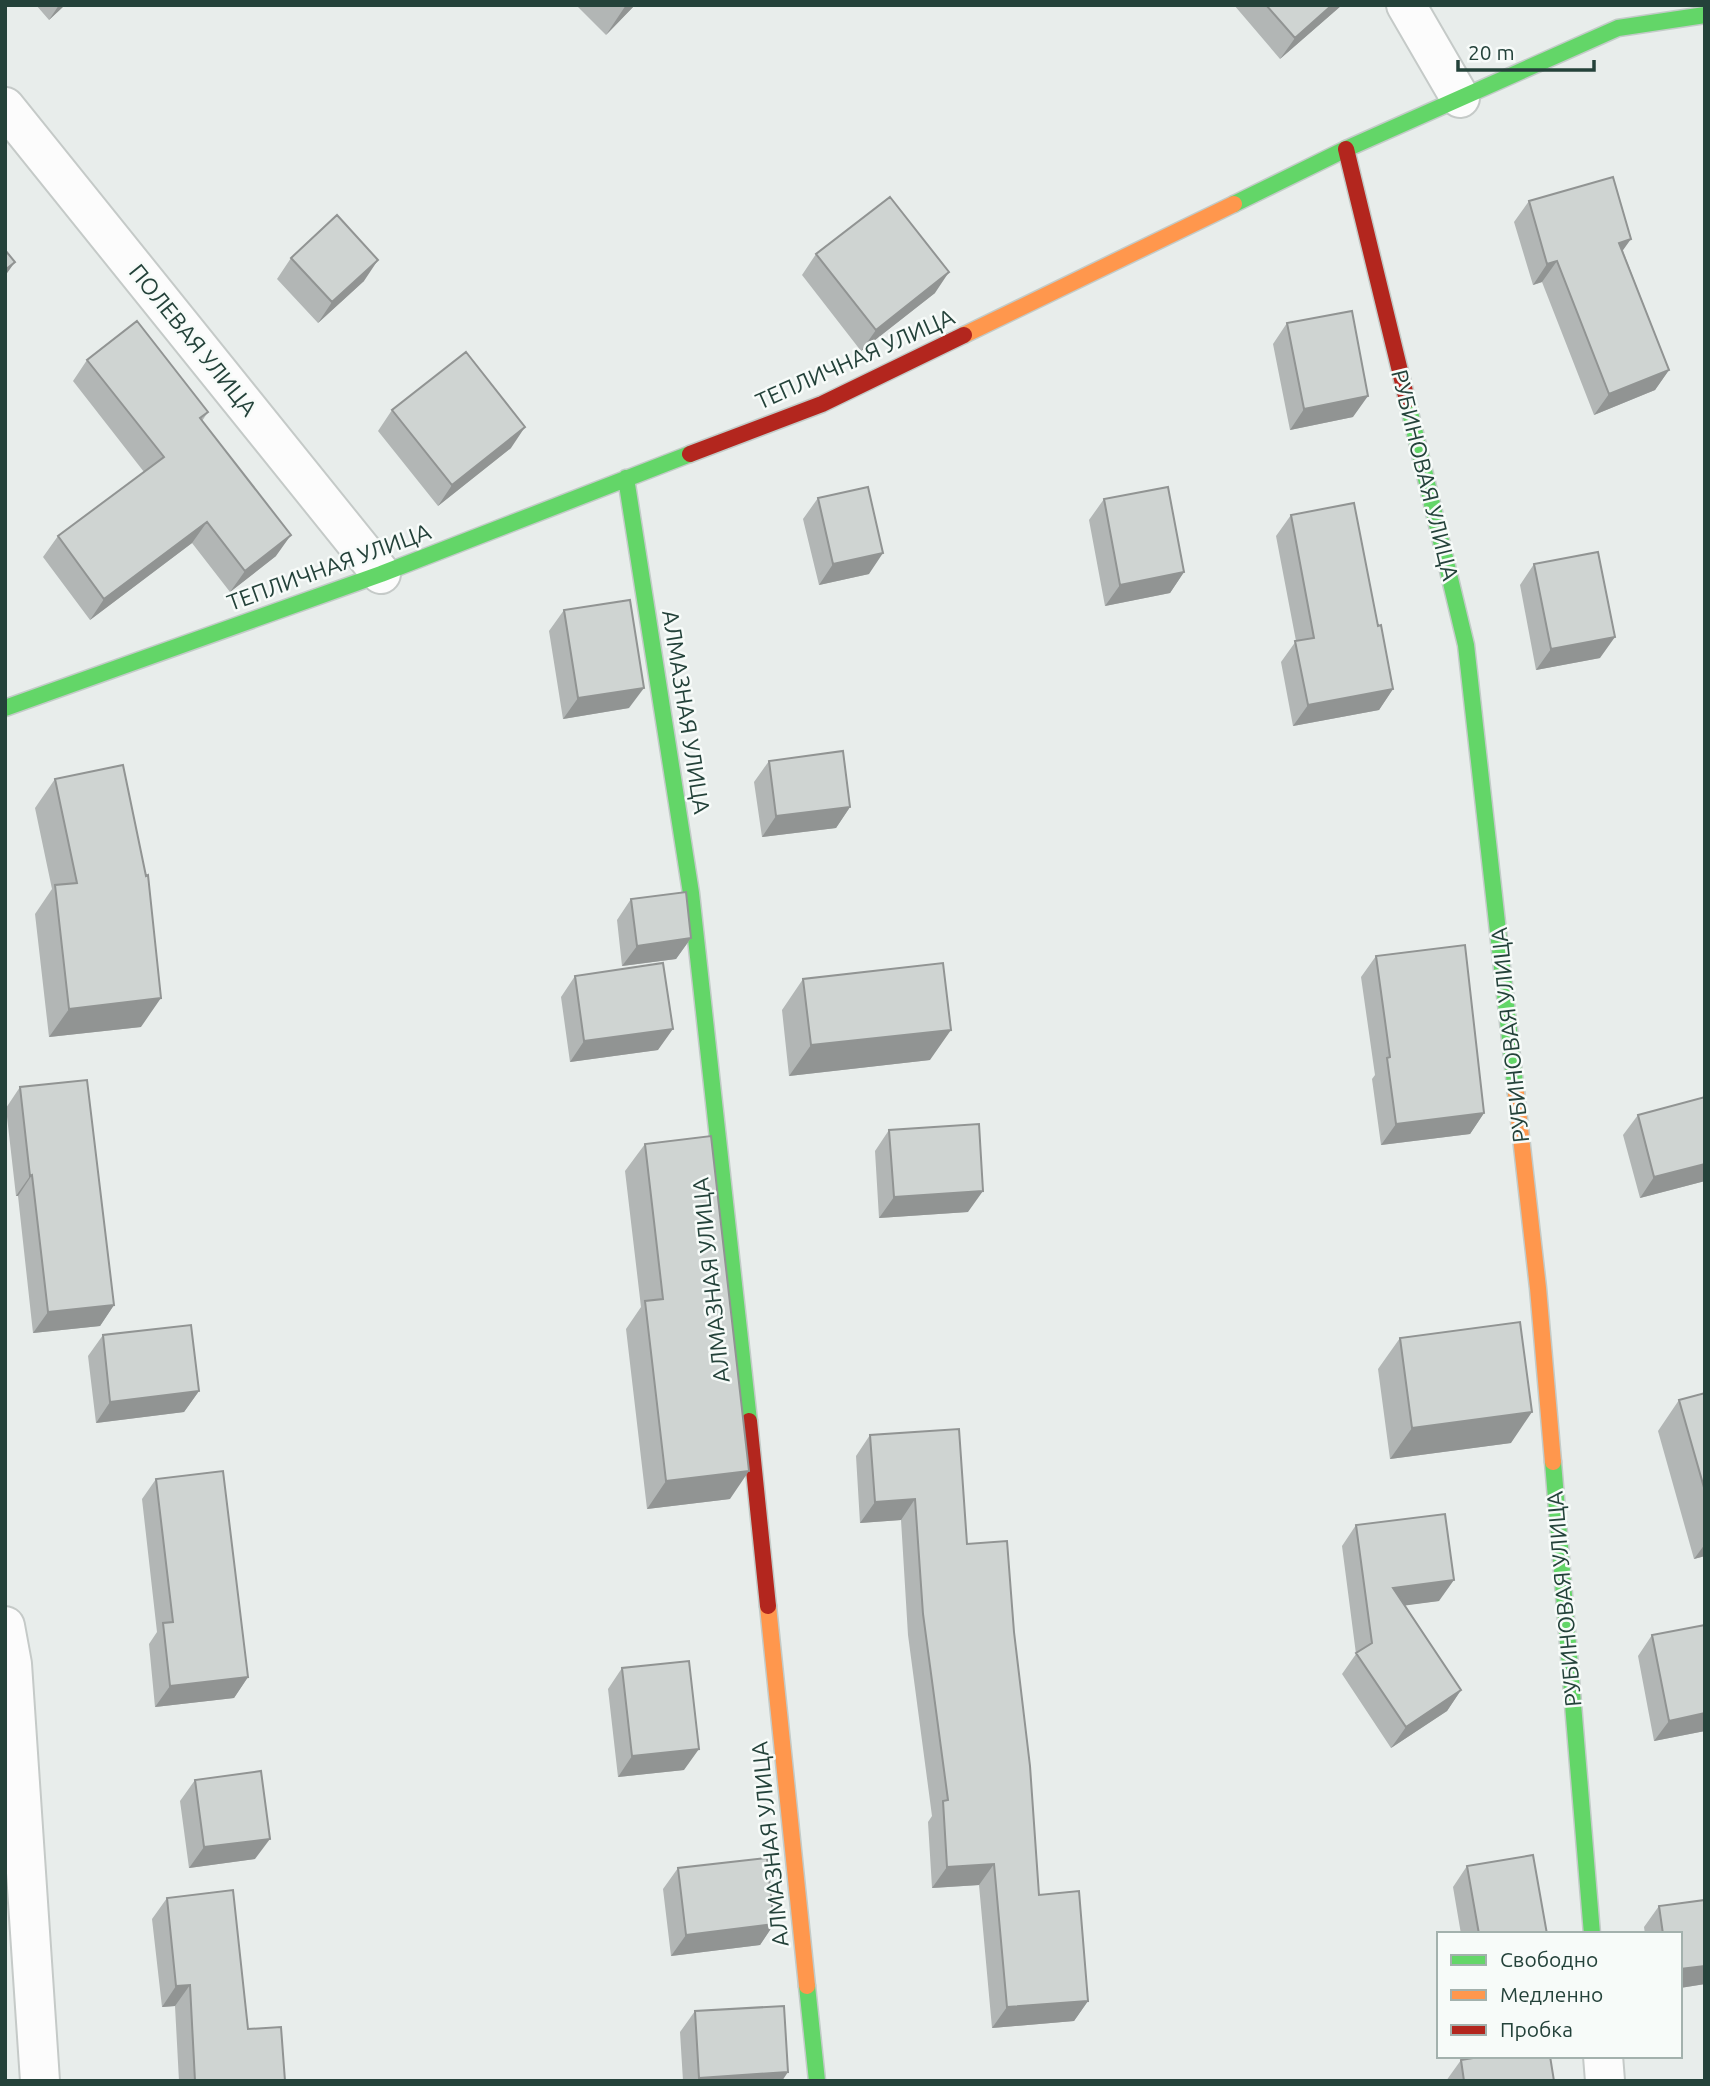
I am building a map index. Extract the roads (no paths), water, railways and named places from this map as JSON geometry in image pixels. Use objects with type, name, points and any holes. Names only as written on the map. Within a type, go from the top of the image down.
[{"type":"street","points":[[1406,5],[1461,98]]},
{"type":"street","name":"ТЕПЛИЧНАЯ УЛИЦА","points":[[5,708],[382,574],[822,404],[1346,149],[1618,28],[1705,15]]},
{"type":"street","name":"ПОЛЕВАЯ УЛИЦА","points":[[5,107],[382,574]]},
{"type":"street","name":"РУБИНОВАЯ УЛИЦА","points":[[1346,149],[1466,645],[1538,1288],[1592,1932]]},
{"type":"street","name":"АЛМАЗНАЯ УЛИЦА","points":[[626,478],[691,893],[748,1406],[817,2081]]},
{"type":"street","points":[[5,1626],[12,1664],[40,2081]]},
{"type":"street","points":[[1603,2058],[1605,2081]]}]
